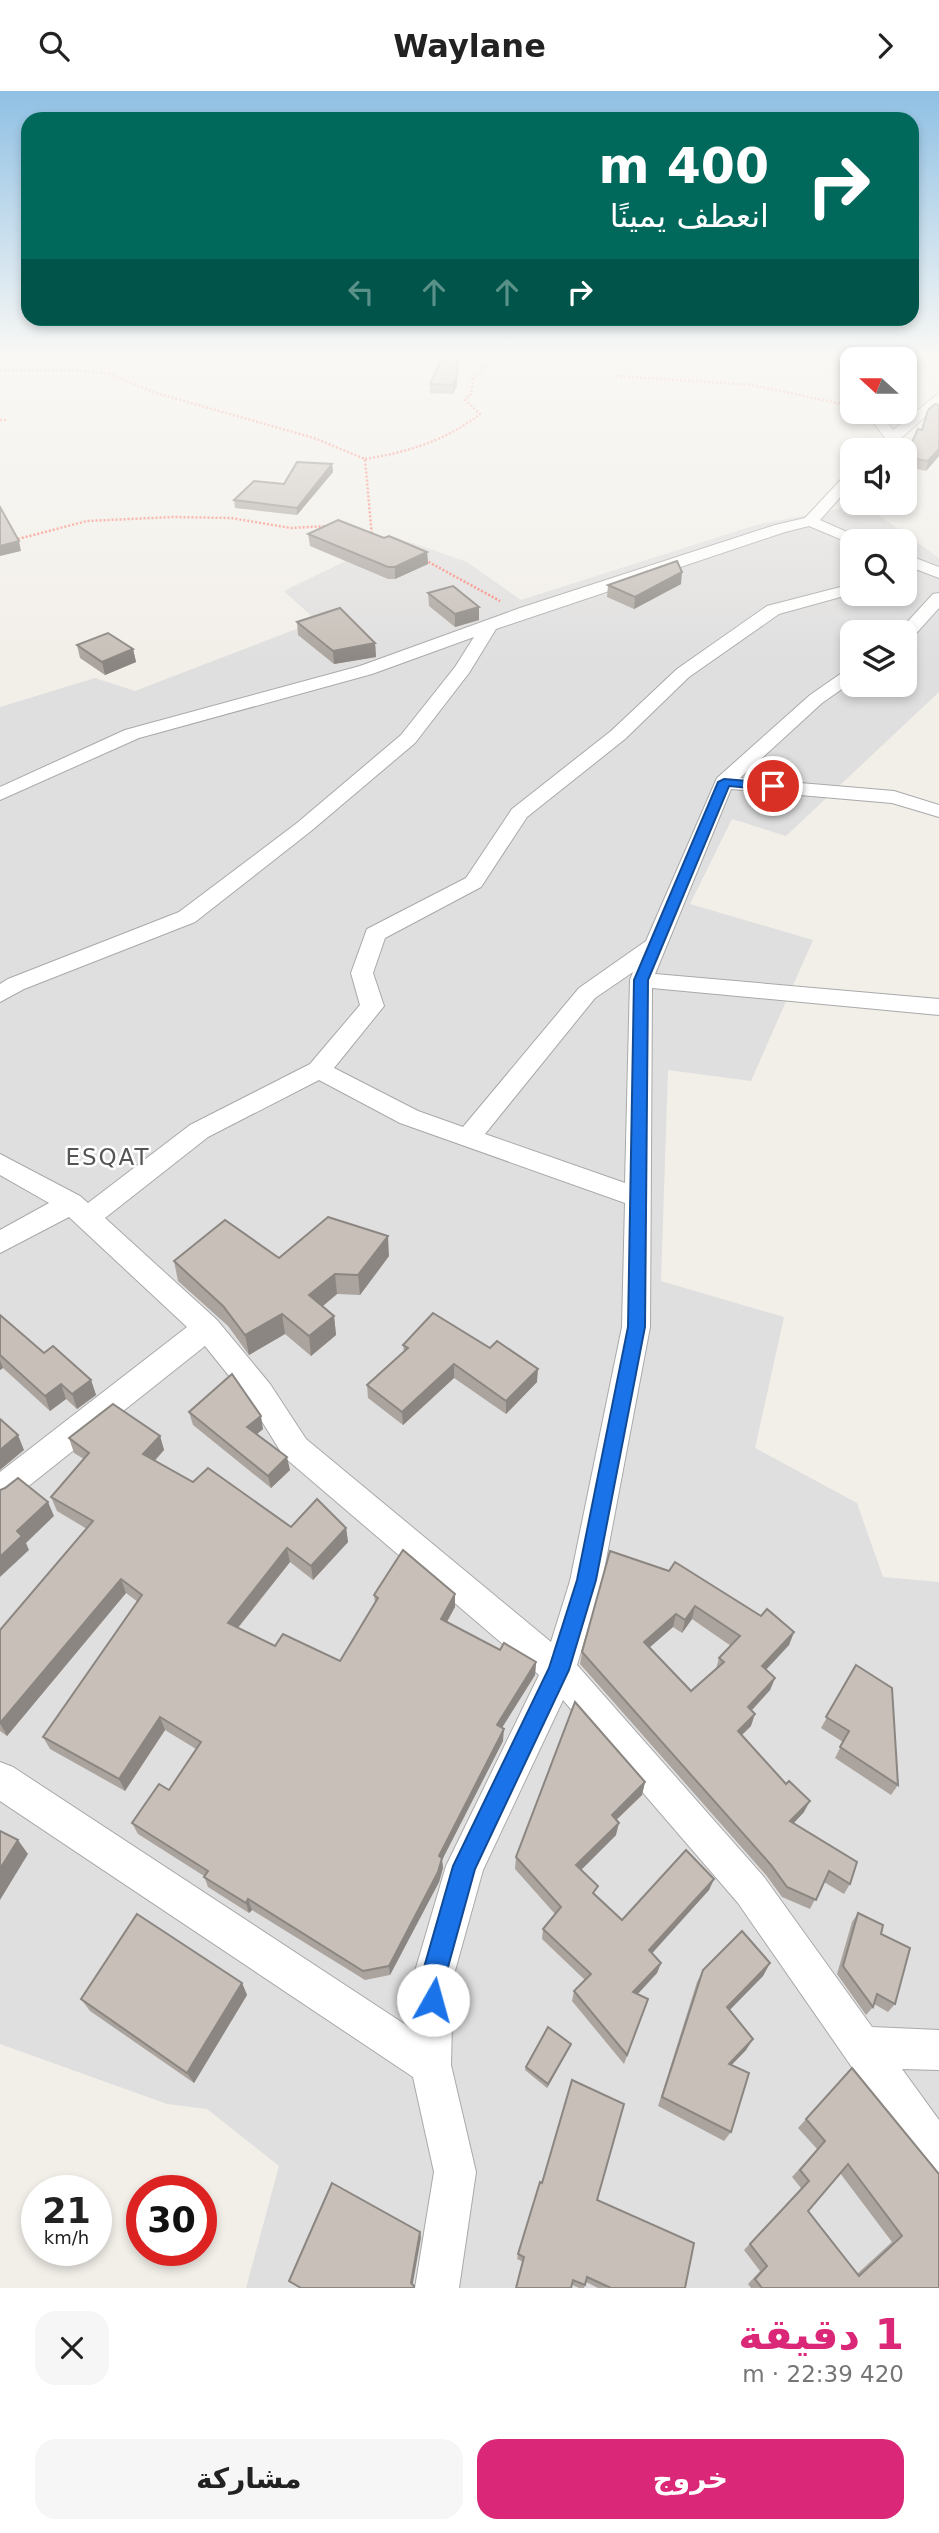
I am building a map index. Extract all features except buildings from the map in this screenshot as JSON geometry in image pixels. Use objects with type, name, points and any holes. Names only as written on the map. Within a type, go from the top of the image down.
[{"type":"street","points":[[0,794],[132,734],[366,670],[526,613],[810,521],[840,490]]},
{"type":"street","points":[[810,521],[840,533]]},
{"type":"street","points":[[917,565],[939,576]]},
{"type":"street","points":[[917,577],[939,576]]},
{"type":"street","points":[[0,1243],[79,1210],[199,1131],[319,1070],[372,1006],[362,973],[375,934],[474,882],[519,813],[618,735],[683,673],[773,610],[840,592]]},
{"type":"street","points":[[917,622],[939,598]]},
{"type":"street","points":[[0,994],[16,983],[187,917],[304,827],[408,739],[463,669],[489,626]]},
{"type":"street","points":[[436,2288],[455,2172],[431,2066],[433,1978],[465,1866],[559,1670],[586,1580],[636,1327],[641,980],[724,782],[816,699],[840,682]]},
{"type":"street","points":[[724,782],[894,797],[939,811]]},
{"type":"street","points":[[468,1138],[587,993],[656,945]]},
{"type":"street","points":[[641,980],[939,1007]]},
{"type":"street","points":[[319,1070],[409,1117],[638,1198]]},
{"type":"street","points":[[0,1163],[79,1210],[207,1328],[260,1393],[295,1448],[559,1670],[751,1890],[939,2156]]},
{"type":"street","points":[[0,1490],[207,1328]]},
{"type":"street","points":[[0,1780],[431,2066]]},
{"type":"street","points":[[862,2047],[939,2050]]},
{"type":"path","points":[[364,537],[372,538],[365,460]]},
{"type":"path","points":[[9,542],[87,521],[173,517],[231,517],[282,527],[338,528]]},
{"type":"path","points":[[417,555],[483,594],[526,613]]},
{"type":"shaded area","points":[[840,509],[840,515],[878,515],[898,529],[840,529],[840,606],[917,606],[917,542],[939,558],[939,692],[786,836],[732,819],[690,904],[813,940],[751,1081],[668,1070],[661,1281],[784,1317],[755,1448],[857,1503],[883,1577],[939,1582],[939,2288],[246,2288],[279,2166],[207,2109],[167,2104],[0,2044],[0,707],[95,678],[135,691],[317,621],[284,591],[395,537],[467,562],[521,600],[756,525]]},
{"type":"district","name":"ESQAT","points":[[108,1157]]},
{"type":"route","points":[[433,2000],[433,1978],[465,1866],[559,1670],[586,1580],[636,1327],[641,980],[724,782],[773,786]]}]
